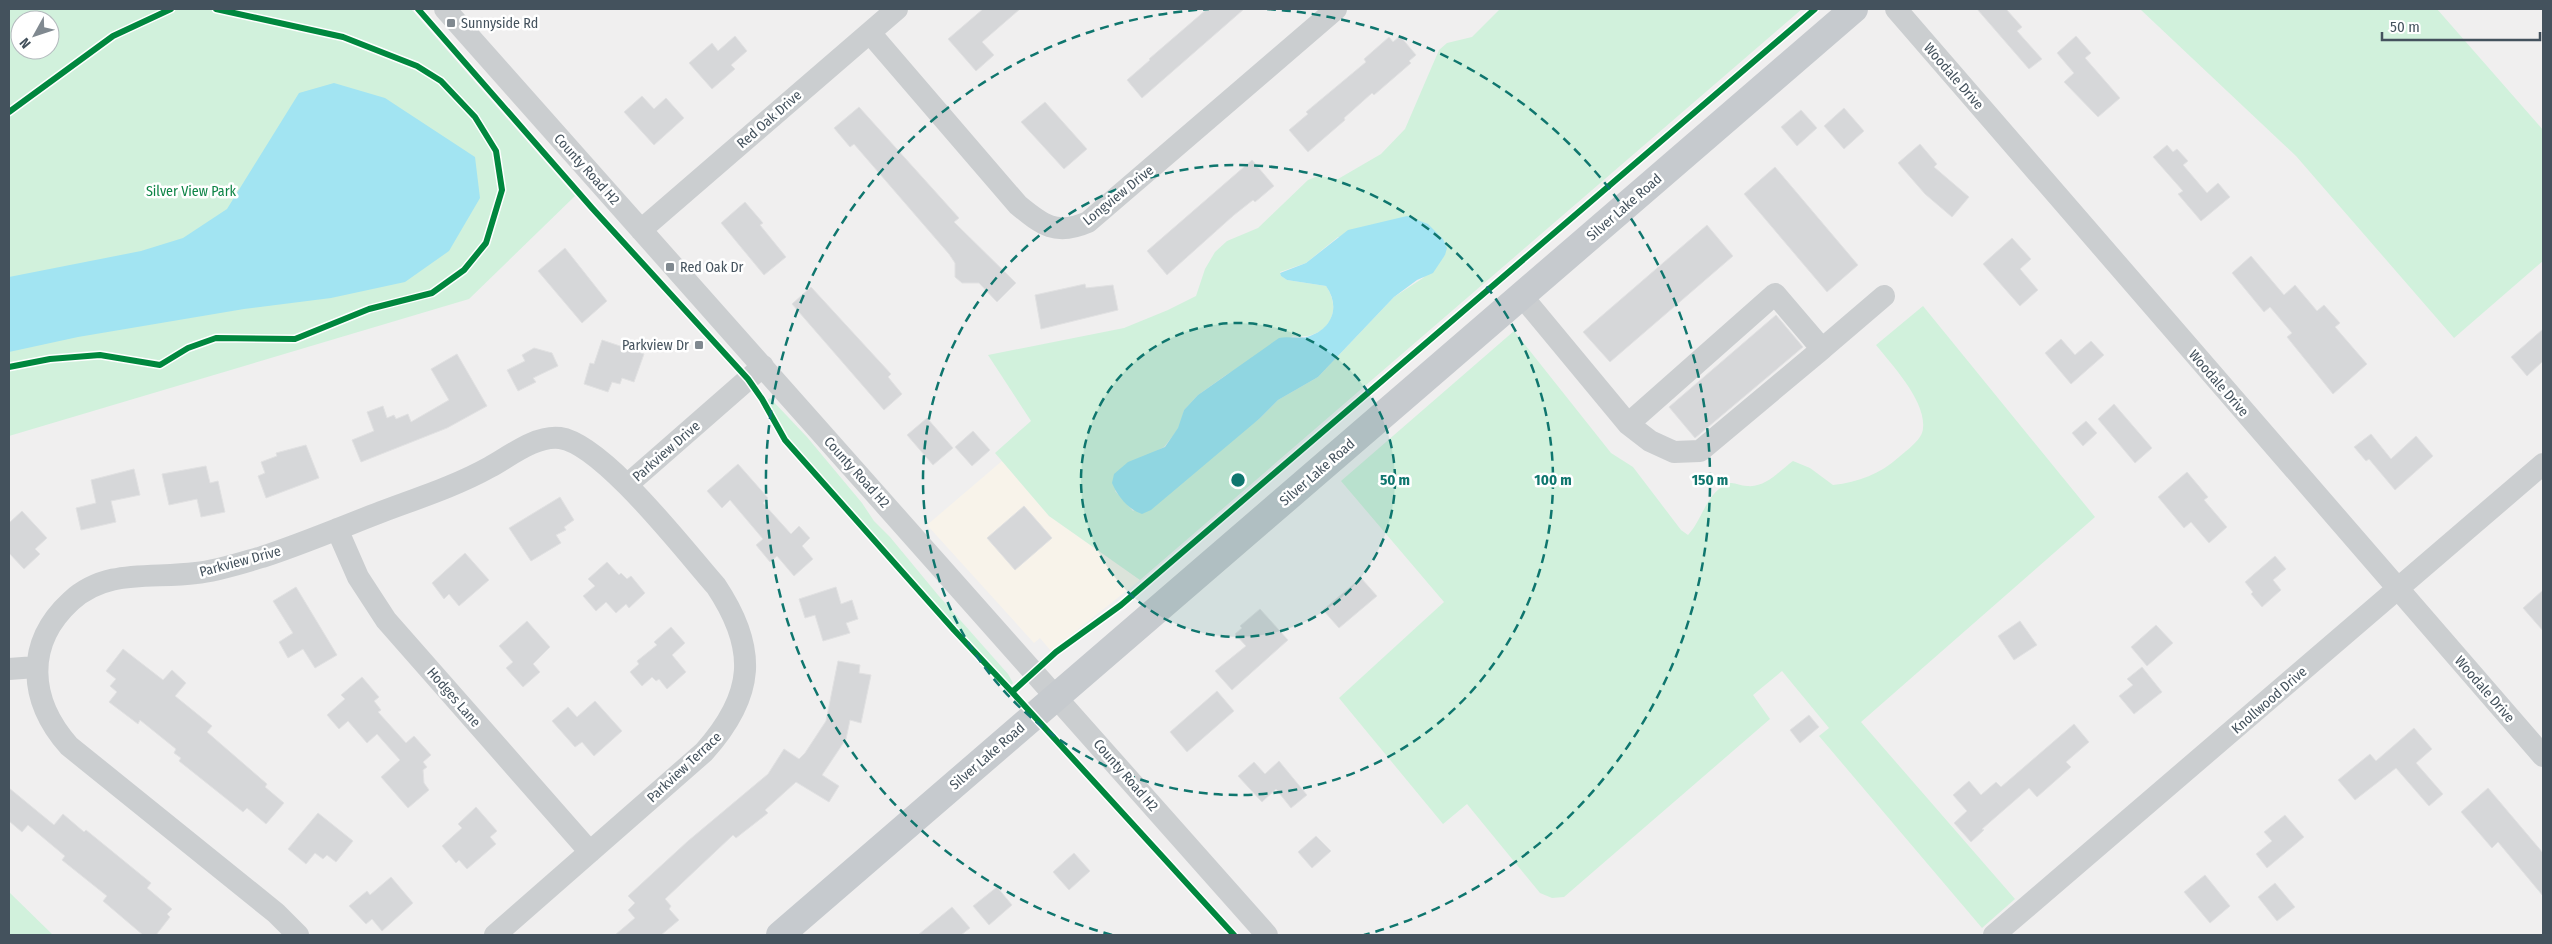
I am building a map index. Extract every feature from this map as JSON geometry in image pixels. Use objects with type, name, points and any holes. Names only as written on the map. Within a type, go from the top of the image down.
[{"type":"main road","name":"Silver Lake Road","points":[[780,935],[1854,9]]},
{"type":"street","name":"County Road H2","points":[[445,9],[1268,935]]},
{"type":"street","name":"Red Oak Drive","points":[[641,230],[897,9]]},
{"type":"street","name":"Longview Drive","points":[[870,33],[1018,205],[1044,226],[1074,228],[1088,222],[1336,9]]},
{"type":"street","name":"Woodale Drive","points":[[1896,9],[2543,756]]},
{"type":"street","points":[[1628,424],[1775,294],[1822,349]]},
{"type":"street","points":[[1521,295],[1628,424],[1650,441],[1674,452],[1700,451],[1884,296]]},
{"type":"street","name":"Parkview Drive","points":[[298,935],[276,913],[69,746],[55,730],[44,710],[39,692],[36,667],[47,634],[57,616],[72,600],[90,588],[109,579],[129,575],[197,574],[262,557],[453,485],[545,439],[558,437],[573,441],[600,458],[627,485],[763,366]]},
{"type":"street","name":"Knollwood Drive","points":[[1994,935],[2399,590],[2543,464]]},
{"type":"street","name":"Parkview Terrace","points":[[495,935],[704,752],[724,730],[734,713],[742,689],[746,660],[741,630],[732,610],[722,594],[627,485]]},
{"type":"street","name":"Hodges Lane","points":[[337,529],[358,578],[386,620],[590,852]]},
{"type":"street","points":[[9,669],[36,667]]},
{"type":"shaded area","points":[[1002,461],[1049,516],[1140,580],[1051,651],[1040,638],[1034,643],[927,525]]},
{"type":"green space","name":"Silver View Park","points":[[9,9],[411,9],[575,196],[469,299],[9,436]]},
{"type":"green space","points":[[1500,9],[1802,9],[1140,580],[1049,516],[995,453],[1031,421],[988,355],[1124,328],[1196,296],[1205,269],[1215,252],[1227,241],[1258,228],[1308,180],[1318,176],[1338,179],[1381,154],[1405,129],[1439,50],[1447,43],[1472,37]],"holes":[[[1438,234],[1443,239],[1445,255],[1423,278],[1394,297],[1318,377],[1278,400],[1259,419],[1133,511],[1115,491],[1152,453],[1164,447],[1179,428],[1184,410],[1198,395],[1226,375],[1293,336],[1314,334],[1322,330],[1328,323],[1332,315],[1333,306],[1326,286],[1287,280],[1281,276],[1280,272],[1306,263],[1338,237]]]},
{"type":"green space","points":[[2140,9],[2437,9],[2543,130],[2543,261],[2454,338],[2296,156]]},
{"type":"green space","points":[[1923,306],[2095,517],[1861,722],[2015,899],[1982,928],[1819,736],[1829,728],[1782,671],[1753,695],[1770,719],[1564,897],[1552,898],[1540,893],[1467,804],[1443,824],[1339,698],[1444,602],[1341,481],[1514,331],[1611,453],[1633,467],[1681,530],[1688,535],[1713,495],[1728,484],[1754,486],[1766,482],[1793,461],[1810,468],[1833,485],[1852,482],[1877,473],[1914,444],[1923,428],[1919,406],[1907,384],[1876,345]]},
{"type":"green space","points":[[770,398],[807,437],[862,503],[874,521],[1008,674],[1013,683],[1009,687],[794,446],[781,430],[766,401]]},
{"type":"green space","points":[[9,892],[53,935],[9,935]]},
{"type":"water","points":[[334,83],[385,98],[475,157],[480,198],[449,251],[405,282],[331,298],[244,309],[78,337],[9,352],[9,277],[141,251],[183,238],[227,209],[299,93]]},
{"type":"water","points":[[1407,216],[1428,224],[1443,239],[1447,248],[1445,255],[1433,273],[1417,280],[1394,297],[1318,377],[1278,400],[1259,419],[1151,510],[1142,514],[1124,502],[1112,483],[1114,474],[1128,462],[1165,447],[1178,428],[1184,410],[1198,395],[1279,338],[1307,337],[1316,334],[1328,323],[1333,310],[1333,302],[1326,286],[1287,280],[1280,273],[1306,263],[1348,230]]},
{"type":"building","points":[[983,9],[1020,9],[982,42],[994,55],[976,71],[948,39]]},
{"type":"building","points":[[1207,9],[1244,9],[1142,98],[1127,80]]},
{"type":"building","points":[[1977,9],[2006,9],[2022,27],[2017,31],[2042,59],[2029,69]]},
{"type":"building","points":[[735,36],[747,51],[731,65],[735,69],[712,89],[689,63],[712,43],[718,51]]},
{"type":"building","points":[[1400,36],[1416,55],[1409,61],[1411,63],[1374,95],[1372,93],[1344,118],[1345,120],[1308,152],[1289,130],[1308,114],[1306,112],[1366,62],[1364,59],[1389,37],[1393,42]]},
{"type":"building","points":[[2076,36],[2091,53],[2085,58],[2120,98],[2098,117],[2064,82],[2074,73],[2057,53]]},
{"type":"building","points":[[642,96],[654,109],[666,98],[684,118],[654,145],[624,112]]},
{"type":"building","points":[[1045,102],[1087,149],[1064,169],[1021,122]]},
{"type":"building","points":[[859,107],[959,218],[954,222],[1016,283],[997,302],[979,283],[962,283],[955,277],[955,263],[949,254],[854,144],[850,147],[834,128]]},
{"type":"building","points":[[1844,108],[1864,131],[1844,149],[1824,126]]},
{"type":"building","points":[[1801,110],[1817,128],[1797,146],[1781,127]]},
{"type":"building","points":[[1920,144],[1937,164],[1934,167],[1969,197],[1952,217],[1925,194],[1898,163]]},
{"type":"building","points":[[2167,145],[2173,152],[2177,149],[2188,161],[2183,165],[2207,193],[2218,183],[2230,197],[2201,221],[2178,194],[2183,191],[2153,157]]},
{"type":"building","points":[[1252,160],[1274,186],[1255,202],[1253,200],[1234,215],[1167,275],[1147,251]]},
{"type":"building","points":[[1775,167],[1858,265],[1827,292],[1744,194]]},
{"type":"building","points":[[745,202],[763,223],[760,225],[786,257],[764,275],[721,223]]},
{"type":"building","points":[[1707,225],[1733,256],[1610,362],[1583,332]]},
{"type":"building","points":[[2012,238],[2031,259],[2020,269],[2038,290],[2020,306],[1983,264]]},
{"type":"building","points":[[565,248],[607,301],[582,323],[538,271]]},
{"type":"building","points":[[2251,256],[2284,295],[2295,285],[2317,311],[2324,305],[2340,323],[2335,327],[2367,364],[2333,394],[2287,337],[2292,333],[2270,307],[2264,312],[2232,273]]},
{"type":"building","points":[[1085,284],[1086,288],[1113,285],[1118,310],[1041,329],[1035,295]]},
{"type":"building","points":[[811,287],[891,374],[888,377],[902,394],[884,410],[792,304]]},
{"type":"building","points":[[1776,315],[1803,347],[1695,438],[1669,407]]},
{"type":"building","points":[[2543,329],[2543,361],[2527,376],[2511,357]]},
{"type":"building","points":[[2061,339],[2075,355],[2091,341],[2104,355],[2071,384],[2045,353]]},
{"type":"building","points":[[602,340],[644,354],[634,382],[622,378],[620,384],[612,382],[608,392],[584,384],[590,363],[594,364]]},
{"type":"building","points":[[534,348],[552,353],[558,366],[533,378],[536,382],[518,391],[507,370],[525,361],[522,355]]},
{"type":"building","points":[[457,354],[487,406],[447,428],[361,462],[352,440],[374,431],[367,412],[383,406],[387,418],[394,415],[396,419],[408,414],[411,422],[449,400],[431,369]]},
{"type":"building","points":[[2114,404],[2152,448],[2135,463],[2098,419]]},
{"type":"building","points":[[927,418],[953,448],[933,465],[907,435]]},
{"type":"building","points":[[2086,421],[2097,433],[2083,446],[2072,433]]},
{"type":"building","points":[[973,431],[990,450],[972,466],[955,447]]},
{"type":"building","points":[[2371,434],[2391,459],[2416,436],[2433,456],[2395,490],[2369,459],[2366,461],[2354,447]]},
{"type":"building","points":[[306,445],[319,478],[266,498],[258,476],[265,473],[261,462],[277,456],[276,453]]},
{"type":"building","points":[[738,464],[768,498],[763,503],[791,534],[799,526],[810,538],[802,546],[813,559],[794,576],[777,556],[770,562],[756,545],[763,539],[730,500],[722,508],[707,491]]},
{"type":"building","points":[[206,466],[210,483],[218,481],[225,512],[201,517],[197,499],[169,505],[162,474]]},
{"type":"building","points":[[134,469],[140,495],[111,501],[116,522],[81,530],[76,508],[96,503],[91,480]]},
{"type":"building","points":[[2187,472],[2208,497],[2204,500],[2227,527],[2209,543],[2191,522],[2184,528],[2158,497]]},
{"type":"building","points":[[560,497],[574,520],[564,527],[566,530],[556,535],[561,543],[531,561],[509,528]]},
{"type":"building","points":[[1024,506],[1052,538],[1015,570],[987,538]]},
{"type":"building","points":[[22,511],[47,538],[35,549],[40,554],[24,569],[9,553],[9,523]]},
{"type":"building","points":[[465,553],[489,580],[459,606],[449,594],[444,599],[432,583]]},
{"type":"building","points":[[2275,556],[2286,569],[2273,580],[2281,590],[2262,607],[2251,594],[2253,592],[2245,582]]},
{"type":"building","points":[[607,562],[619,575],[621,573],[627,579],[631,576],[645,593],[629,608],[626,604],[616,613],[606,602],[596,611],[583,596],[595,586],[588,579]]},
{"type":"building","points":[[1361,578],[1377,596],[1339,628],[1323,610]]},
{"type":"building","points":[[296,587],[337,655],[315,668],[303,649],[288,658],[279,642],[293,633],[273,601]]},
{"type":"building","points":[[836,587],[841,604],[852,600],[858,619],[846,623],[850,633],[823,641],[815,615],[805,618],[799,599]]},
{"type":"building","points":[[2543,590],[2543,631],[2523,608]]},
{"type":"building","points":[[1260,609],[1288,640],[1232,690],[1215,671],[1246,646],[1235,634],[1242,628],[1240,626]]},
{"type":"building","points":[[527,621],[550,647],[533,664],[540,672],[523,687],[506,668],[513,662],[499,646]]},
{"type":"building","points":[[2020,621],[2037,645],[2014,660],[1998,636]]},
{"type":"building","points":[[2156,625],[2173,643],[2147,666],[2131,647]]},
{"type":"building","points":[[671,627],[685,643],[672,655],[686,672],[667,689],[659,679],[656,681],[652,677],[642,686],[630,672],[639,664],[637,661],[657,645],[654,642]]},
{"type":"building","points":[[123,649],[163,680],[172,670],[186,683],[175,696],[212,726],[207,732],[267,784],[265,787],[284,803],[266,824],[247,808],[243,812],[179,761],[181,758],[174,753],[176,749],[140,720],[138,724],[109,702],[117,692],[110,686],[116,679],[106,671]]},
{"type":"building","points":[[838,661],[860,665],[859,673],[871,675],[861,723],[850,720],[846,739],[822,775],[839,786],[829,802],[796,782],[765,810],[768,813],[736,838],[733,835],[665,899],[671,906],[669,909],[679,920],[661,935],[615,935],[635,918],[628,910],[635,903],[628,896],[688,841],[768,774],[784,749],[799,759],[805,753],[826,721]]},
{"type":"building","points":[[2142,667],[2162,692],[2134,714],[2119,696],[2133,685],[2127,679]]},
{"type":"building","points":[[362,677],[379,697],[374,701],[381,710],[378,712],[406,743],[414,736],[431,755],[423,762],[427,767],[423,770],[424,783],[429,790],[408,808],[381,777],[400,760],[377,734],[367,743],[348,721],[339,729],[327,715],[345,699],[341,695]]},
{"type":"building","points":[[1217,691],[1234,711],[1187,752],[1170,732]]},
{"type":"building","points":[[595,701],[622,731],[594,756],[582,742],[575,747],[552,721],[568,707],[577,717]]},
{"type":"building","points":[[1809,715],[1819,727],[1800,743],[1790,730]]},
{"type":"building","points":[[2074,724],[2089,742],[2066,762],[2071,767],[2037,797],[2029,788],[1982,829],[1984,830],[1971,842],[1954,823],[1967,811],[1953,795],[1969,781],[1981,795],[1996,782],[2001,787]]},
{"type":"building","points":[[2414,728],[2432,749],[2416,763],[2443,794],[2429,806],[2396,768],[2355,800],[2338,780],[2370,754],[2376,761]]},
{"type":"building","points":[[1279,761],[1307,795],[1291,808],[1276,789],[1262,802],[1238,776],[1254,762],[1265,774]]},
{"type":"building","points":[[9,788],[54,825],[63,814],[84,832],[86,830],[151,883],[147,888],[172,909],[167,914],[170,917],[156,935],[143,935],[103,901],[107,896],[62,860],[65,856],[28,825],[22,832],[9,821]]},
{"type":"building","points":[[2488,788],[2543,853],[2543,896],[2498,842],[2492,848],[2461,812]]},
{"type":"building","points":[[476,807],[497,831],[490,837],[496,844],[467,869],[459,860],[456,863],[442,846],[462,828],[458,824]]},
{"type":"building","points":[[318,813],[353,841],[336,862],[327,855],[323,859],[315,853],[306,864],[288,849]]},
{"type":"building","points":[[2285,815],[2304,837],[2267,868],[2256,854],[2272,841],[2264,832]]},
{"type":"building","points":[[1316,836],[1331,851],[1312,868],[1298,852]]},
{"type":"building","points":[[1074,853],[1090,871],[1069,890],[1053,872]]},
{"type":"building","points":[[2205,875],[2230,906],[2210,923],[2184,892]]},
{"type":"building","points":[[391,877],[413,903],[382,931],[372,919],[366,924],[349,906],[367,891],[370,895]]},
{"type":"building","points":[[2275,883],[2295,907],[2277,921],[2258,897]]},
{"type":"building","points":[[997,887],[1012,905],[989,925],[973,906]]},
{"type":"building","points":[[952,907],[970,928],[961,935],[918,935]]},
{"type":"cycle path","points":[[9,112],[113,36],[171,9]]},
{"type":"cycle path","points":[[9,367],[50,359],[100,355],[160,365],[188,348],[216,338],[295,339],[369,309],[432,293],[464,270],[486,243],[502,190],[496,151],[475,117],[441,81],[417,66],[343,37],[216,9]]},
{"type":"cycle path","points":[[418,9],[592,208],[748,379],[762,399],[785,440],[954,630],[1012,692]]},
{"type":"cycle path","points":[[1234,935],[1012,692],[1056,652],[1121,605],[1815,9]]},
{"type":"place","name":"Sunnyside Rd","points":[[451,23]]},
{"type":"place","name":"Red Oak Dr","points":[[670,267]]},
{"type":"place","name":"Parkview Dr","points":[[699,345]]}]
